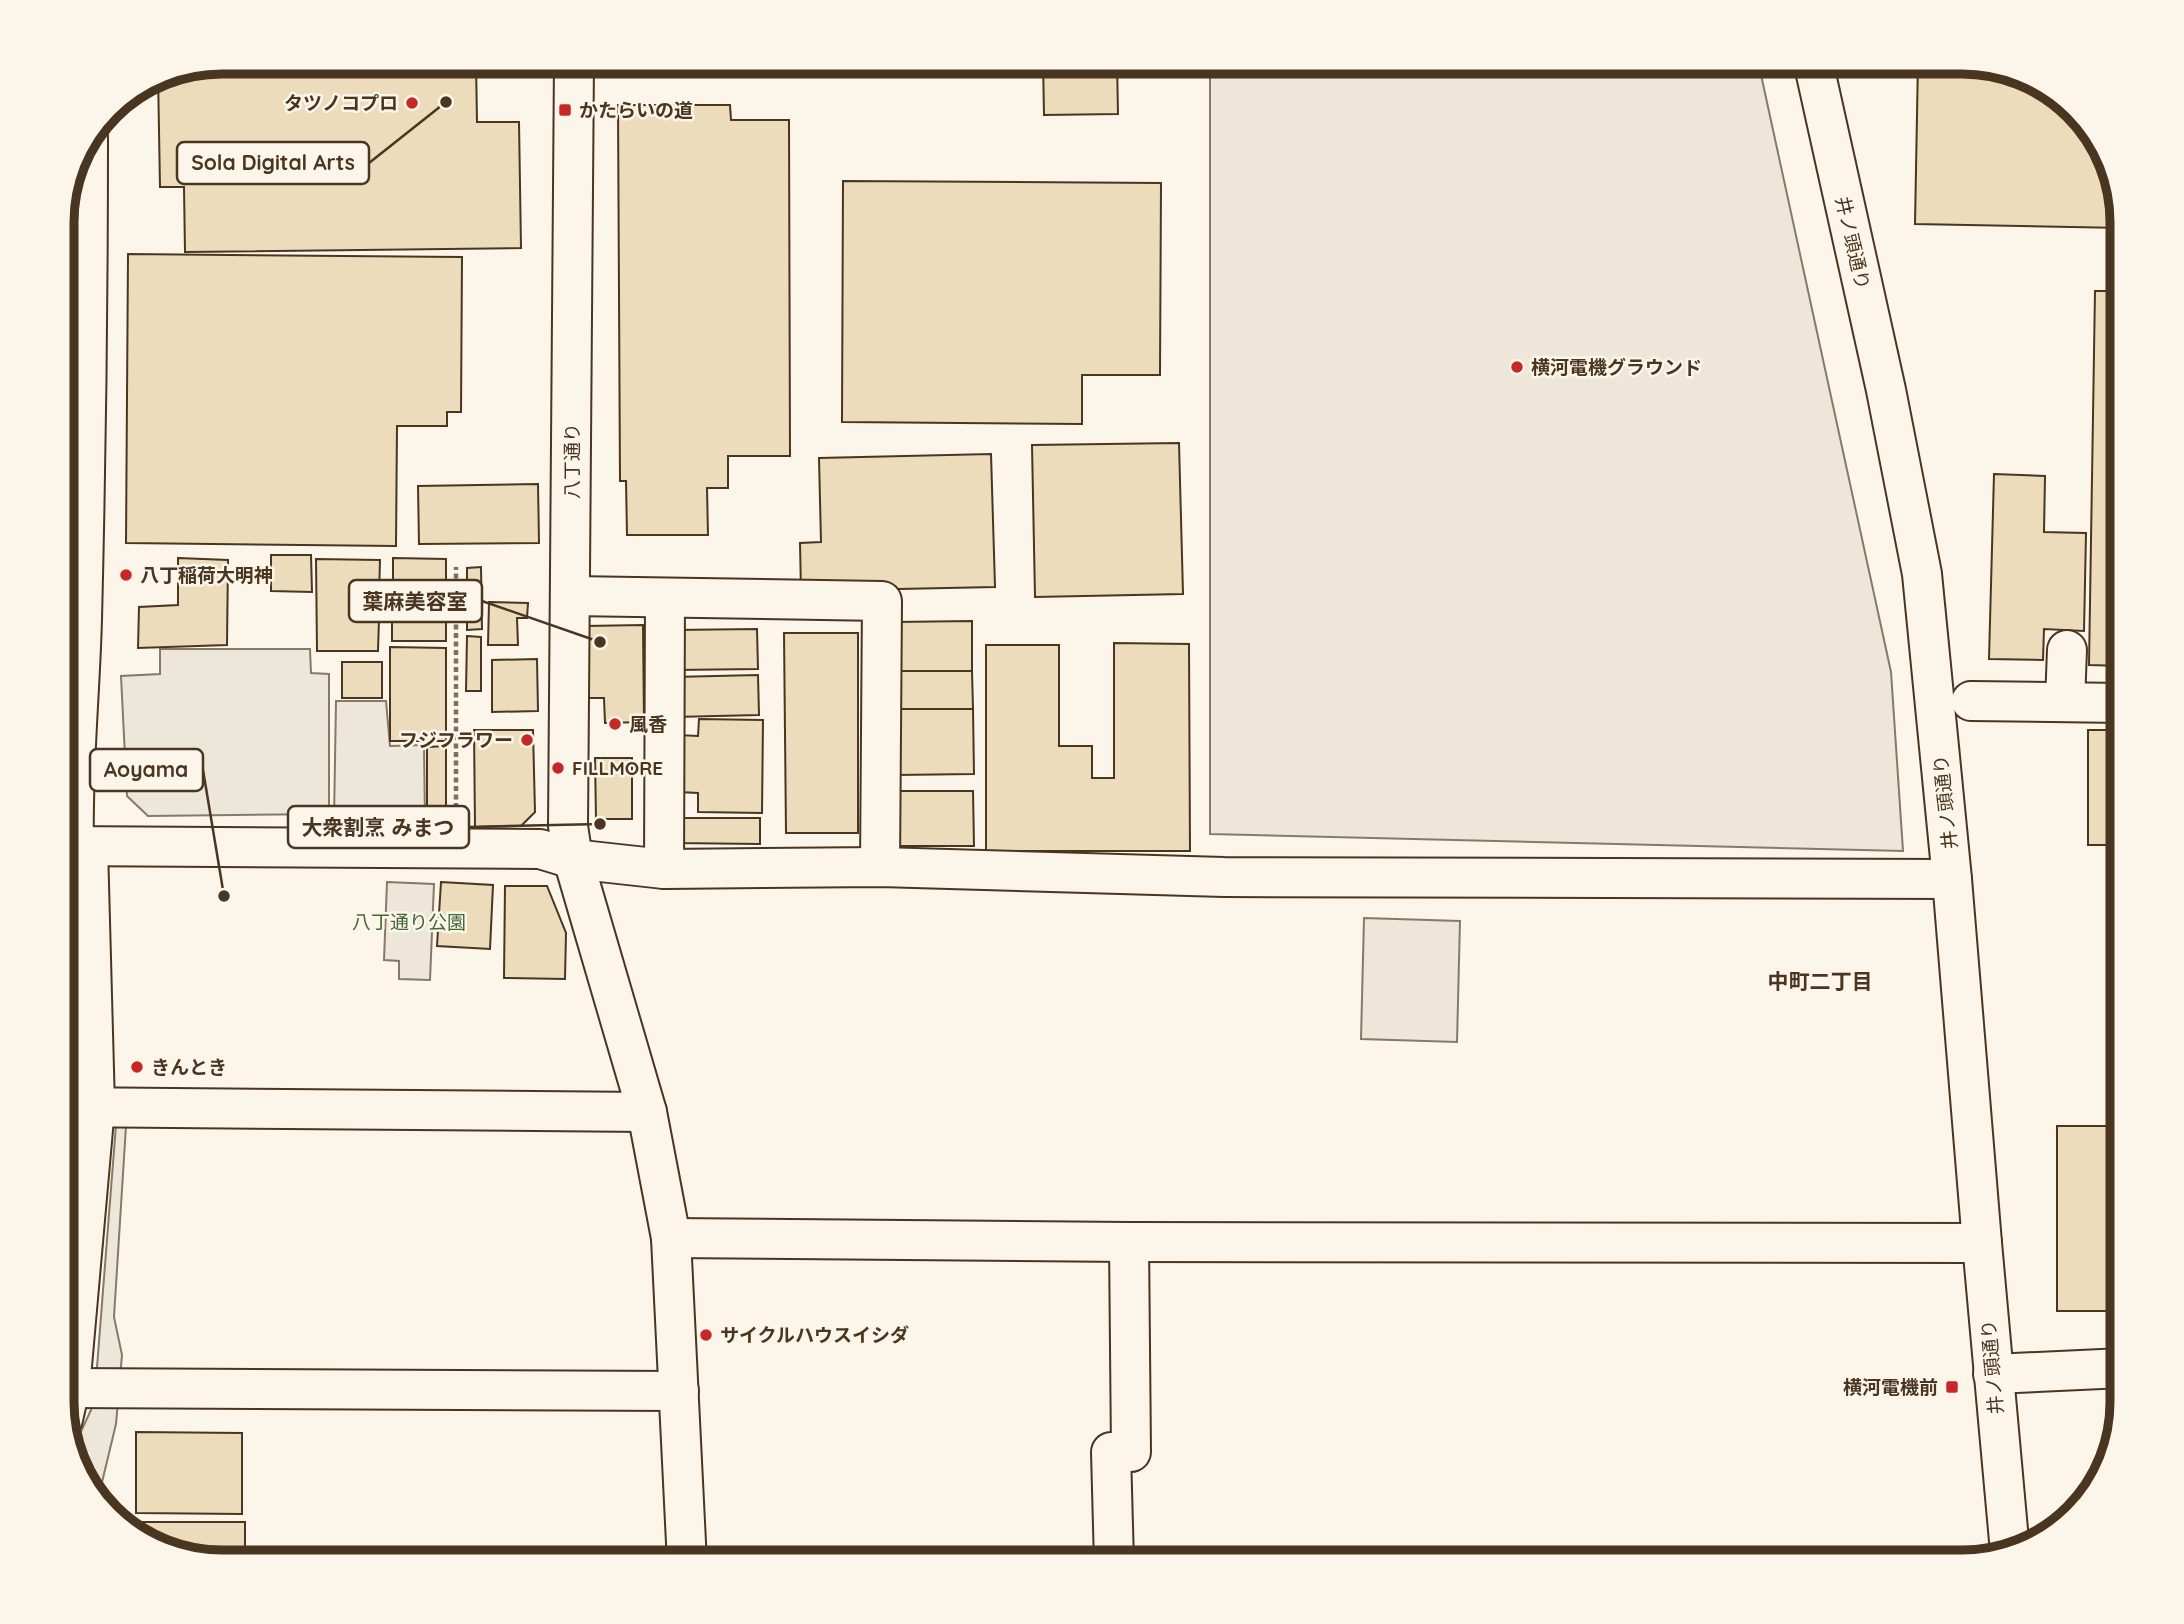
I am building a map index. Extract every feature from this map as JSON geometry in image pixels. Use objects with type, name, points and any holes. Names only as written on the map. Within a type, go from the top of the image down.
[{"type":"street","name":"八丁通り","points":[[574,74],[572,596],[568,826],[573,859],[647,1112],[671,1238],[686,1550]]},
{"type":"street","name":"井ノ頭通り","points":[[1815,74],[1886,390],[1922,574],[1952,878],[2009,1543]]},
{"type":"street","points":[[74,465],[75,385],[87,161]]},
{"type":"street","points":[[572,596],[882,601],[880,867]]},
{"type":"street","points":[[664,869],[665,599]]},
{"type":"street","points":[[2065,702],[2067,650]]},
{"type":"street","points":[[1971,701],[2110,703]]},
{"type":"street","points":[[74,822],[78,1107],[74,1215]]},
{"type":"street","points":[[75,847],[540,849],[573,859],[664,869],[880,867],[1224,877],[1952,878]]},
{"type":"street","points":[[78,1107],[647,1112]]},
{"type":"street","points":[[671,1238],[1129,1242],[1982,1243]]},
{"type":"street","points":[[1114,1550],[1111,1452],[1131,1451],[1129,1242]]},
{"type":"street","points":[[1993,1374],[2110,1369]]},
{"type":"street","points":[[74,1404],[679,1391]]},
{"type":"path","points":[[456,567],[456,848]]},
{"type":"green space","name":"横河電機グラウンド","points":[[1210,74],[1761,74],[1891,672],[1903,851],[1210,834]]},
{"type":"green space","name":"八丁通り公園","points":[[387,882],[434,884],[430,980],[399,979],[399,961],[384,960]]},
{"type":"green space","points":[[1364,918],[1460,921],[1457,1042],[1361,1039]]},
{"type":"shaded area","points":[[160,649],[310,649],[311,673],[329,674],[329,814],[148,816],[127,796],[121,676],[160,674]]},
{"type":"shaded area","points":[[336,701],[386,701],[390,746],[424,745],[425,821],[334,820]]},
{"type":"shaded area","points":[[116,1125],[126,1126],[114,1317],[122,1355],[116,1424],[101,1488],[93,1477],[78,1438],[91,1410],[96,1380]]},
{"type":"building","points":[[212,74],[476,74],[477,122],[519,122],[521,248],[185,252],[184,187],[160,187],[158,88],[165,85],[192,76]]},
{"type":"building","points":[[1043,74],[1117,74],[1118,114],[1044,115]]},
{"type":"building","points":[[1918,74],[1982,75],[2010,81],[2037,93],[2067,117],[2086,139],[2103,174],[2109,202],[2110,228],[1915,224]]},
{"type":"building","points":[[618,105],[730,105],[731,120],[789,120],[790,456],[728,456],[728,488],[707,488],[708,535],[627,535],[626,481],[620,481]]},
{"type":"building","points":[[843,181],[1161,183],[1160,375],[1082,375],[1082,424],[842,422]]},
{"type":"building","points":[[128,254],[462,257],[461,412],[447,412],[447,426],[397,426],[396,546],[126,543]]},
{"type":"building","points":[[2095,291],[2110,291],[2110,666],[2089,665]]},
{"type":"building","points":[[1179,443],[1183,594],[1035,597],[1032,445]]},
{"type":"building","points":[[991,454],[995,587],[801,591],[800,543],[821,542],[819,458]]},
{"type":"building","points":[[1994,474],[2045,476],[2044,532],[2086,533],[2084,631],[2044,629],[2043,660],[1989,659]]},
{"type":"building","points":[[538,484],[539,543],[419,544],[418,486]]},
{"type":"building","points":[[271,555],[311,555],[312,592],[271,591]]},
{"type":"building","points":[[178,558],[228,560],[227,645],[138,648],[139,607],[178,605]]},
{"type":"building","points":[[393,558],[446,559],[446,586],[393,586]]},
{"type":"building","points":[[316,559],[380,560],[379,596],[364,596],[365,619],[379,619],[378,651],[317,651]]},
{"type":"building","points":[[481,567],[482,629],[467,630],[467,568]]},
{"type":"building","points":[[392,593],[446,593],[446,641],[392,641]]},
{"type":"building","points":[[489,602],[528,603],[527,618],[517,618],[518,645],[488,645]]},
{"type":"building","points":[[972,621],[972,671],[895,671],[894,622]]},
{"type":"building","points":[[643,625],[644,722],[605,723],[604,698],[586,698],[585,626]]},
{"type":"building","points":[[757,629],[758,669],[675,670],[674,630]]},
{"type":"building","points":[[784,633],[858,633],[858,833],[786,833]]},
{"type":"building","points":[[467,636],[481,637],[481,691],[466,691]]},
{"type":"building","points":[[1114,643],[1189,644],[1190,851],[986,851],[986,645],[1059,645],[1059,746],[1092,746],[1092,778],[1114,778]]},
{"type":"building","points":[[390,647],[446,648],[446,741],[390,741]]},
{"type":"building","points":[[537,659],[538,711],[492,712],[492,660]]},
{"type":"building","points":[[342,662],[382,662],[382,698],[342,698]]},
{"type":"building","points":[[895,671],[972,671],[973,709],[895,709]]},
{"type":"building","points":[[758,675],[759,715],[674,717],[673,677]]},
{"type":"building","points":[[895,709],[973,709],[974,774],[896,775]]},
{"type":"building","points":[[699,719],[763,720],[762,813],[698,812],[698,793],[679,792],[678,735],[698,736]]},
{"type":"building","points":[[474,730],[533,730],[535,812],[521,826],[475,827]]},
{"type":"building","points":[[2088,730],[2110,730],[2110,845],[2088,845]]},
{"type":"building","points":[[446,746],[446,815],[427,816],[427,747]]},
{"type":"building","points":[[595,758],[632,758],[632,819],[596,819]]},
{"type":"building","points":[[897,791],[973,791],[974,846],[898,846]]},
{"type":"building","points":[[674,818],[760,818],[760,844],[674,843]]},
{"type":"building","points":[[441,882],[493,885],[490,949],[437,946]]},
{"type":"building","points":[[505,886],[547,886],[566,933],[565,979],[504,978]]},
{"type":"building","points":[[2057,1126],[2110,1126],[2110,1311],[2057,1311]]},
{"type":"building","points":[[136,1432],[242,1433],[242,1514],[136,1513]]},
{"type":"building","points":[[137,1522],[245,1522],[245,1550],[192,1548],[174,1543]]},
{"type":"place","name":"Sola Digital Arts","points":[[446,102]]},
{"type":"place","name":"タツノコプロ","points":[[412,103]]},
{"type":"place","name":"かたらいの道","points":[[565,110]]},
{"type":"place","name":"横河電機グラウンド","points":[[1517,367]]},
{"type":"place","name":"八丁稲荷大明神","points":[[126,575]]},
{"type":"place","name":"葉麻美容室","points":[[600,642]]},
{"type":"place","name":"風香","points":[[615,724]]},
{"type":"place","name":"フジフラワー","points":[[527,740]]},
{"type":"place","name":"FILLMORE","points":[[558,768]]},
{"type":"place","name":"大衆割烹 みまつ","points":[[600,824]]},
{"type":"place","name":"Aoyama","points":[[224,896]]},
{"type":"place","name":"きんとき","points":[[137,1067]]},
{"type":"place","name":"サイクルハウスイシダ","points":[[706,1335]]},
{"type":"place","name":"横河電機前","points":[[1952,1387]]},
{"type":"district","name":"中町二丁目","points":[[1820,981]]}]
